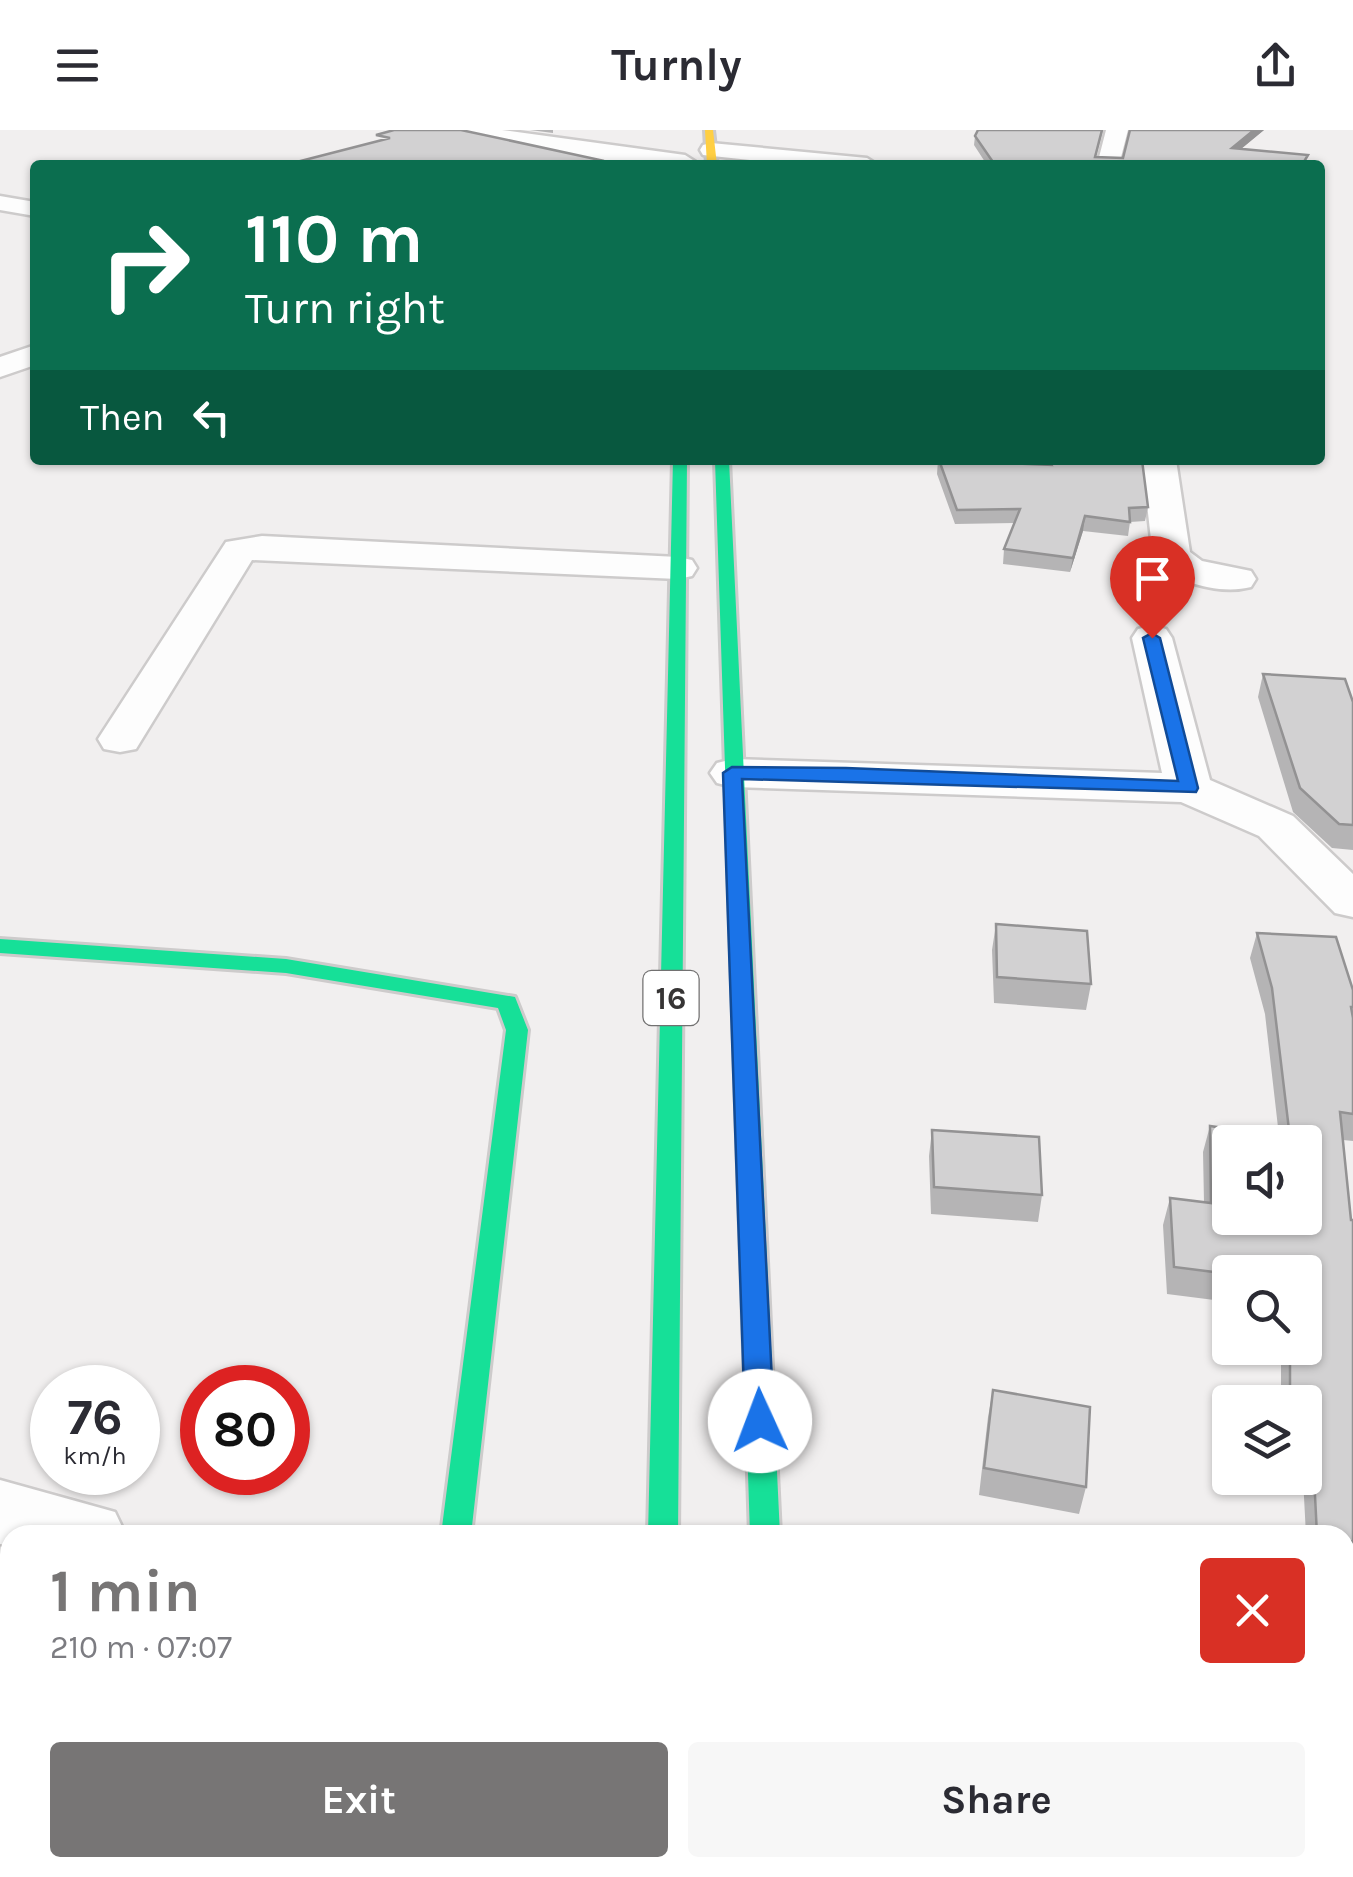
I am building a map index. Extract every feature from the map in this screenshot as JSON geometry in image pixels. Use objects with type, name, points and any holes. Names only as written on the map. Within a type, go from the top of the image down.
[{"type":"main road","name":"16","points":[[663,1525],[680,465]]},
{"type":"main road","name":"16","points":[[722,465],[764,1525]]},
{"type":"main road","points":[[0,946],[286,966],[507,1002],[517,1030],[457,1525]]},
{"type":"street","points":[[470,130],[528,142],[685,158]]},
{"type":"street","points":[[1109,160],[1118,130]]},
{"type":"street","points":[[711,148],[821,160]]},
{"type":"street","points":[[0,203],[30,208]]},
{"type":"street","points":[[0,368],[30,356]]},
{"type":"street","points":[[1159,465],[1172,556],[1190,570],[1237,580]]},
{"type":"street","points":[[120,739],[239,550],[678,568]]},
{"type":"street","points":[[1152,638],[1189,788]]},
{"type":"street","points":[[732,773],[1189,788],[1276,826],[1353,902]]},
{"type":"street","points":[[0,1512],[50,1525]]},
{"type":"building","points":[[394,130],[461,130],[600,160],[304,160],[390,138],[376,135]]},
{"type":"building","points":[[978,130],[1102,130],[1095,157],[1123,158],[1130,130],[1254,130],[1232,148],[1308,155],[1305,160],[992,160],[975,136]]},
{"type":"building","points":[[941,465],[1143,465],[1148,507],[1129,508],[1130,522],[1085,516],[1073,558],[1004,549],[1020,509],[957,510]]},
{"type":"building","points":[[1263,674],[1345,679],[1353,702],[1353,825],[1339,824],[1300,788]]},
{"type":"building","points":[[996,924],[1087,931],[1091,984],[997,977]]},
{"type":"building","points":[[1257,933],[1336,937],[1353,990],[1353,1114],[1340,1112],[1353,1220],[1353,1525],[1316,1525],[1315,1495],[1322,1495],[1322,1385],[1290,1385],[1290,1365],[1322,1365],[1322,1255],[1212,1255],[1212,1272],[1174,1267],[1170,1198],[1211,1203],[1210,1126],[1212,1235],[1322,1235],[1322,1125],[1288,1125],[1272,988]]},
{"type":"building","points":[[932,1130],[1039,1137],[1042,1195],[934,1187]]},
{"type":"building","points":[[993,1390],[1090,1407],[1086,1487],[984,1468]]},
{"type":"traffic: fast","points":[[663,1525],[680,465]]},
{"type":"traffic: fast","points":[[722,465],[765,1525]]},
{"type":"traffic: fast","points":[[0,946],[286,966],[507,1002],[517,1030],[457,1525]]},
{"type":"traffic: slow","points":[[709,130],[712,160]]},
{"type":"route","points":[[760,1421],[732,773],[1189,788],[1152,638]]}]
